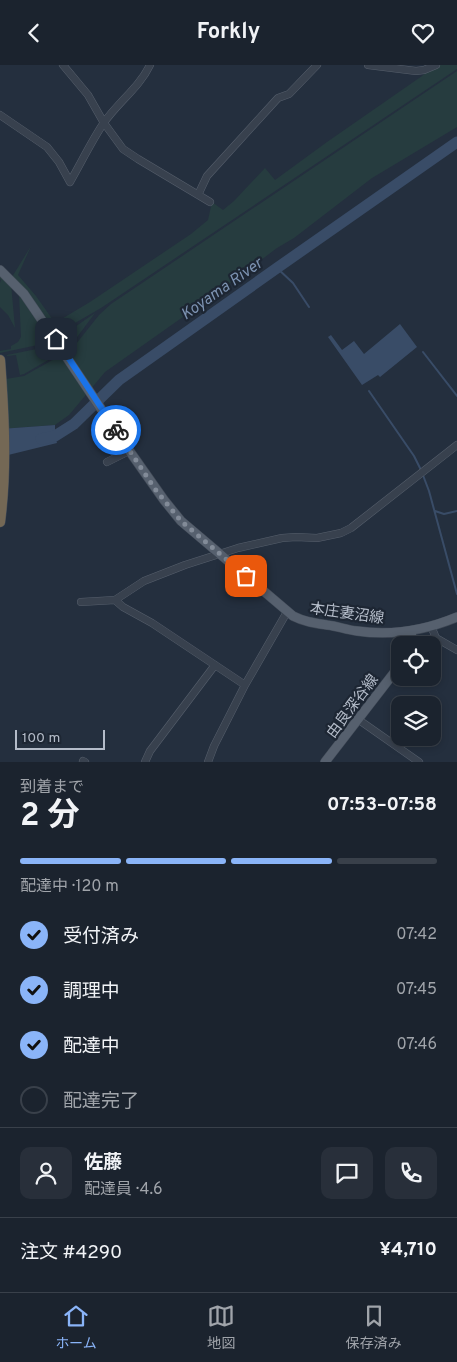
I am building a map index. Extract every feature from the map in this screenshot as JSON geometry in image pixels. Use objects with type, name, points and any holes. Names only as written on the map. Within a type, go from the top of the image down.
[{"type":"highway","points":[[0,360],[5,458],[0,523]]},
{"type":"main road","name":"本庄妻沼線","points":[[0,270],[24,294],[155,489],[181,521],[287,612],[309,623],[357,631],[385,633],[411,631],[457,617]]},
{"type":"main road","points":[[411,631],[412,636]]},
{"type":"main road","name":"由良深谷線","points":[[326,762],[391,677]]},
{"type":"street","points":[[63,65],[88,95],[104,123],[123,149],[210,202]]},
{"type":"street","points":[[0,115],[47,147],[70,182],[104,123],[150,65]]},
{"type":"street","points":[[198,195],[207,176],[252,126],[278,98],[289,94],[317,65]]},
{"type":"street","points":[[368,65],[416,71],[436,65]]},
{"type":"street","points":[[81,602],[115,601],[144,581],[254,543],[282,538],[318,538],[342,533],[457,445]]},
{"type":"street","points":[[107,462],[128,449]]},
{"type":"street","points":[[115,601],[152,623],[245,685]]},
{"type":"street","points":[[208,762],[245,685],[287,612]]},
{"type":"street","points":[[431,626],[436,638],[457,650]]},
{"type":"street","points":[[145,762],[150,751],[215,665]]},
{"type":"street","points":[[359,720],[419,762]]},
{"type":"green space","points":[[440,65],[457,65],[457,69],[101,308],[56,334],[12,277],[31,246],[18,275],[55,323],[90,302],[191,234],[208,220],[212,202],[223,210],[265,168],[275,180],[426,72]]},
{"type":"green space","points":[[457,71],[457,127],[372,178],[294,238],[277,248],[105,372],[69,415],[55,425],[0,429],[0,380],[24,376],[72,349],[99,315],[111,304]]},
{"type":"green space","points":[[0,274],[11,284],[15,328],[8,315],[0,307]]},
{"type":"green space","points":[[19,294],[50,338],[38,345],[0,353],[0,351],[11,349],[11,346],[18,342],[21,337]]},
{"type":"green space","points":[[95,313],[69,348],[24,374],[20,375],[16,355],[7,356],[37,349],[59,338]]},
{"type":"water","points":[[400,324],[417,347],[380,377],[378,375],[362,385],[328,337],[331,335],[342,350],[354,341],[364,354]]},
{"type":"water","points":[[55,425],[57,443],[0,457],[0,429]]},
{"type":"waterway","name":"Koyama River","points":[[41,439],[55,436],[74,424],[119,380],[457,142]]},
{"type":"waterway","points":[[277,268],[293,283],[309,307]]},
{"type":"waterway","points":[[423,352],[457,396]]},
{"type":"waterway","points":[[369,391],[414,456],[421,470],[429,491],[457,594]]},
{"type":"waterway","points":[[435,511],[444,514],[457,511]]},
{"type":"way so far","points":[[116,430],[155,489],[181,521],[246,576]]},
{"type":"route","points":[[56,339],[116,430]]}]
